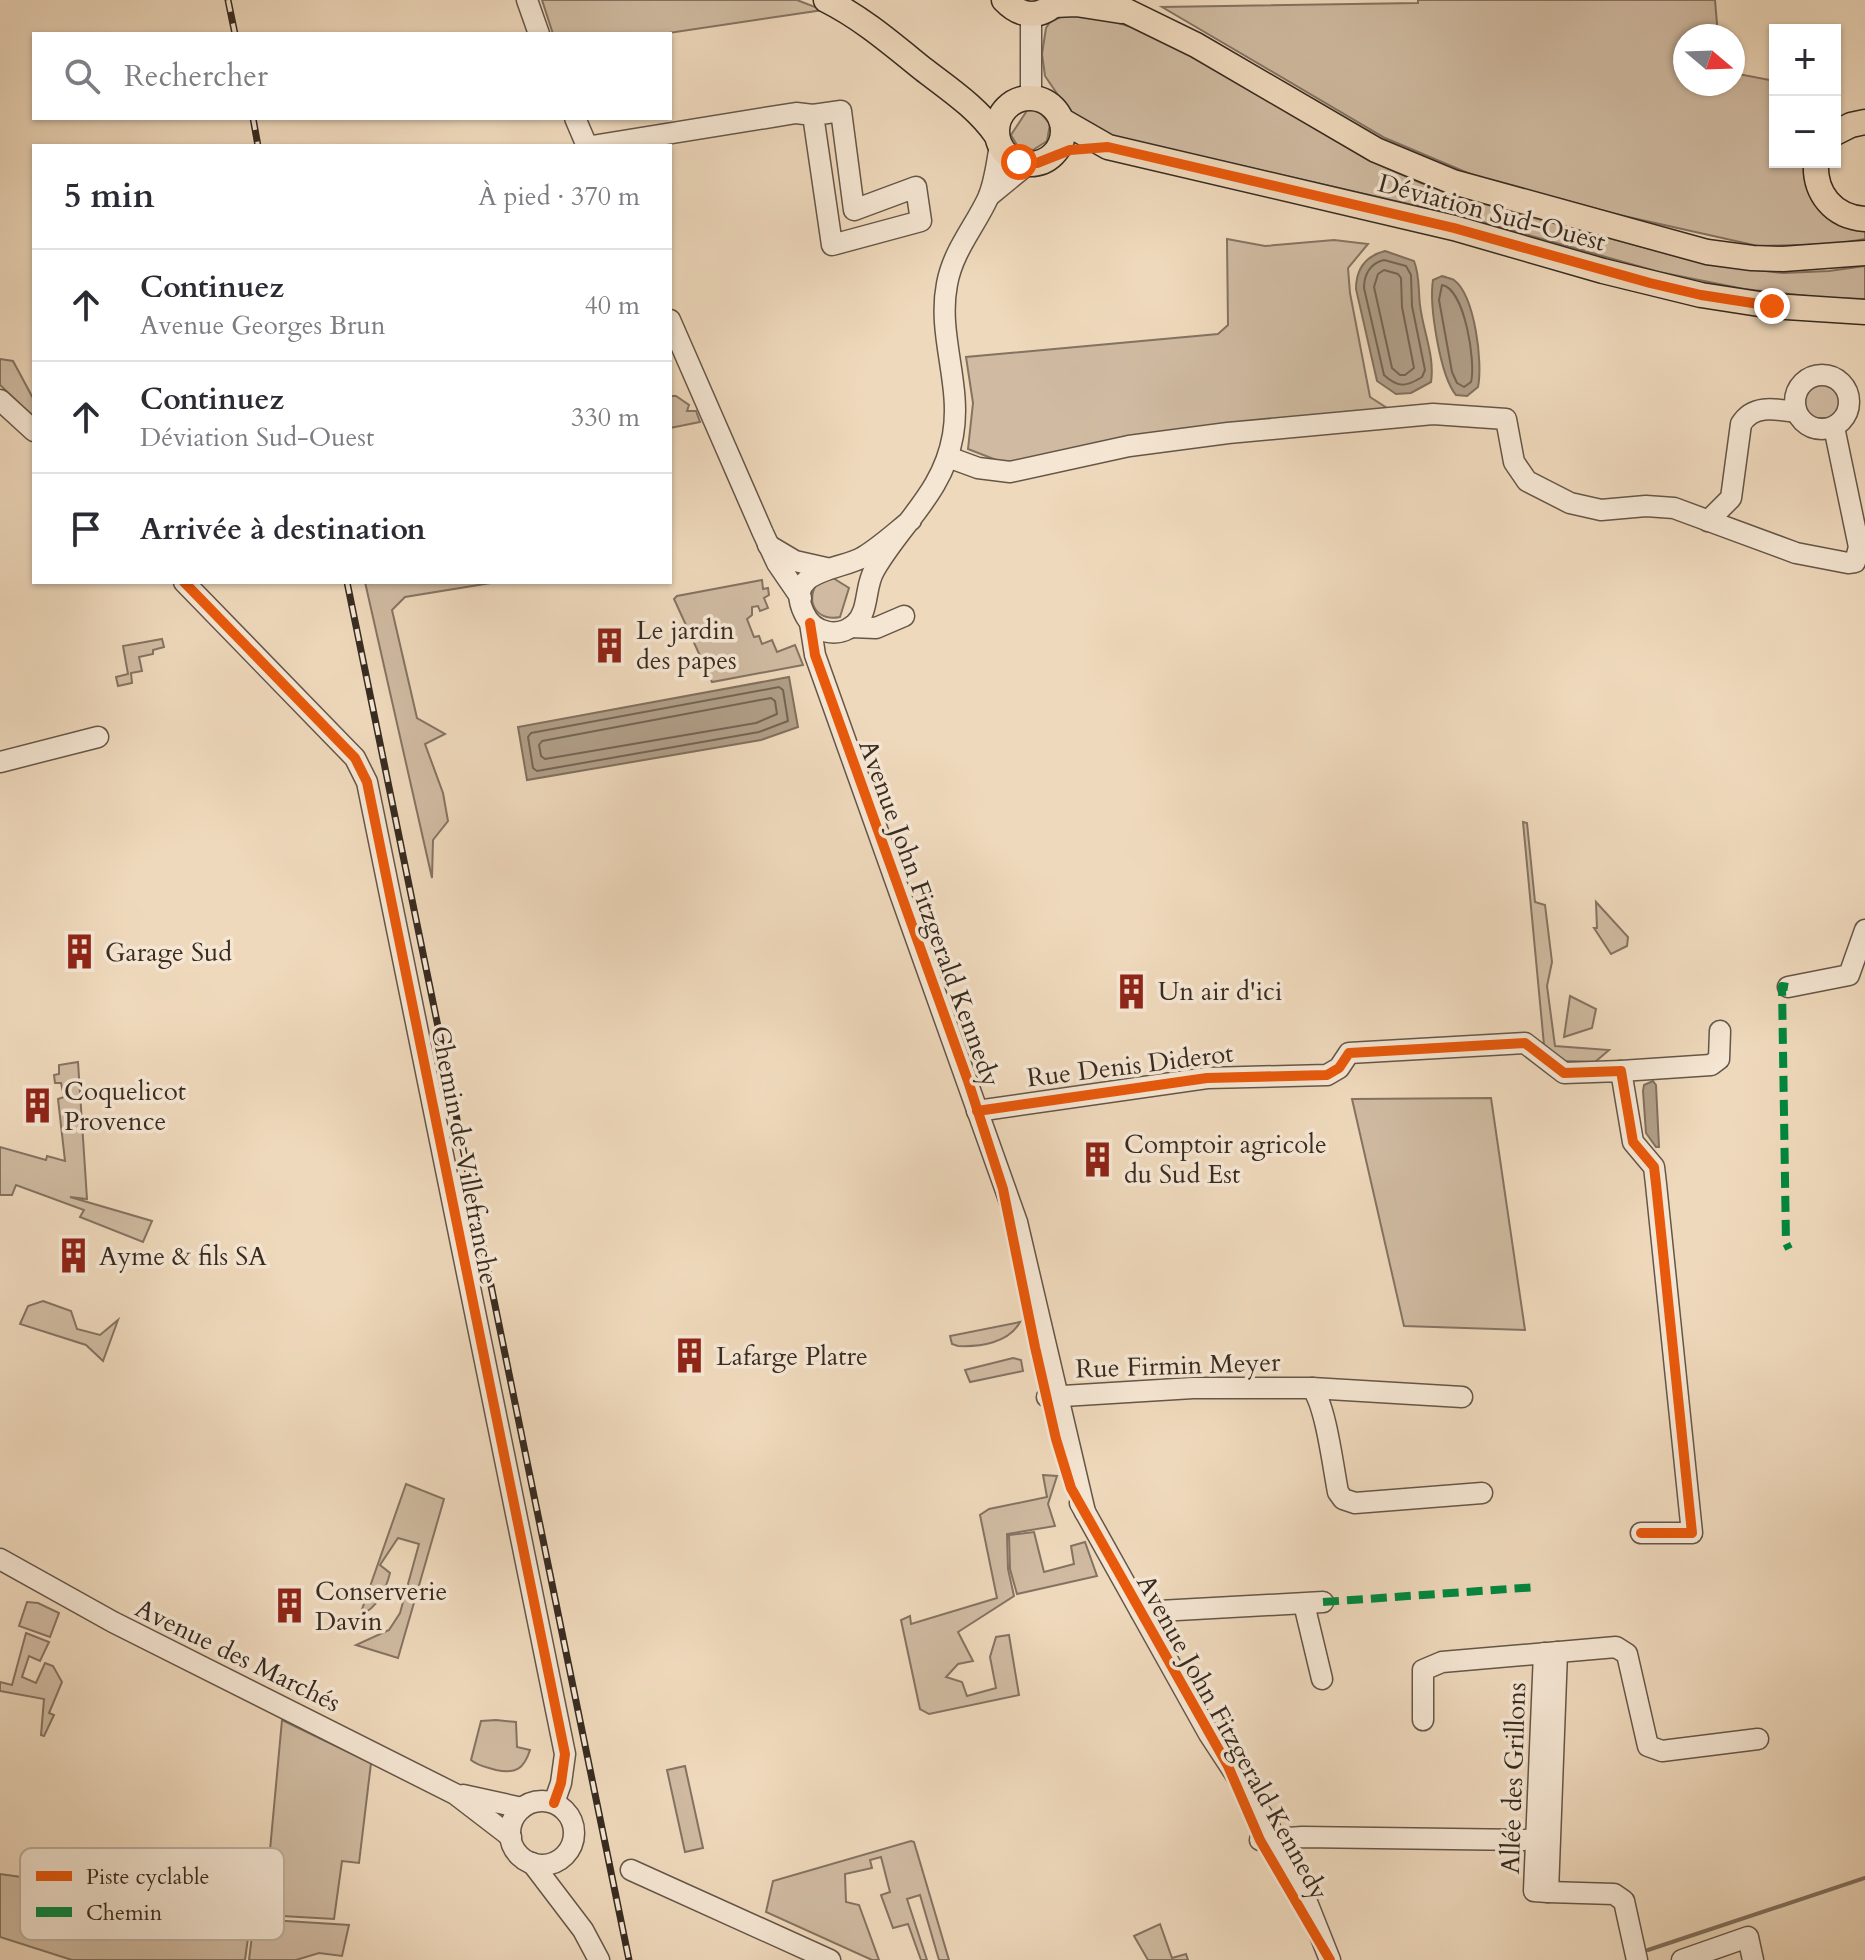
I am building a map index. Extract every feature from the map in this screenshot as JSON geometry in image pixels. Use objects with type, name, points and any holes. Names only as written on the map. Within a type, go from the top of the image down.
[{"type":"main road","points":[[826,0],[866,24],[959,96],[988,122],[1011,158],[1028,164],[1070,150],[1108,147]]},
{"type":"main road","points":[[1004,0],[1011,8],[1076,4],[1114,6],[1196,45],[1376,150],[1453,182],[1707,252],[1783,259],[1865,253]]},
{"type":"main road","points":[[998,140],[997,127],[1003,111],[1017,101],[1031,98],[1046,102],[1061,120],[1061,139],[1052,155]]},
{"type":"main road","points":[[1061,120],[1108,147]]},
{"type":"main road","points":[[1841,131],[1865,122]]},
{"type":"main road","name":"Déviation Sud-Ouest","points":[[1108,147],[1454,228],[1701,295],[1772,306],[1865,312]]},
{"type":"main road","points":[[1817,168],[1819,189],[1828,203],[1846,216],[1865,219]]},
{"type":"street","points":[[527,0],[538,32]]},
{"type":"street","points":[[1031,98],[1048,7]]},
{"type":"street","points":[[602,144],[796,113],[813,115],[841,111],[854,210],[916,187],[921,221],[832,245],[813,115]]},
{"type":"street","points":[[576,120],[589,144]]},
{"type":"street","points":[[846,629],[863,614],[875,569],[931,494],[948,457],[955,409],[945,337],[944,300],[952,263],[989,196],[998,140]]},
{"type":"street","points":[[989,196],[1028,164]]},
{"type":"street","points":[[672,325],[768,545],[801,598]]},
{"type":"street","points":[[1817,375],[1834,377],[1847,389],[1850,400],[1845,418],[1834,427],[1823,430],[1812,428],[1796,412],[1796,395],[1806,380],[1817,375]]},
{"type":"street","points":[[0,400],[32,429]]},
{"type":"street","points":[[1708,521],[1731,498],[1741,424],[1746,417],[1759,409],[1796,412]]},
{"type":"street","points":[[948,457],[978,468],[1010,472],[1129,446],[1242,431],[1433,414],[1506,419],[1514,462],[1527,481],[1570,503],[1601,510],[1646,506],[1674,508],[1796,553],[1848,563],[1855,562],[1859,547],[1834,427]]},
{"type":"street","points":[[768,545],[795,561],[830,568],[851,573],[863,586],[865,600],[896,620],[876,628],[825,631],[810,623],[801,598],[806,582],[818,571],[830,568],[863,557],[911,520]]},
{"type":"street","name":"Chemin de Villefranche","points":[[186,584],[355,758],[367,782],[565,1754],[561,1783],[554,1803]]},
{"type":"street","name":"Avenue John Fitzgerald Kennedy","points":[[810,623],[815,655],[1003,1189],[1071,1488],[1228,1766],[1326,1951]]},
{"type":"street","name":"Avenue John Fitzgerald Kennedy","points":[[828,692],[827,660],[832,642],[846,629]]},
{"type":"street","points":[[0,762],[98,737]]},
{"type":"street","points":[[1788,987],[1849,975],[1865,930]]},
{"type":"street","name":"Rue Denis Diderot","points":[[977,1111],[1207,1078],[1327,1075],[1339,1068],[1349,1053],[1525,1043],[1564,1073],[1711,1065],[1719,1059],[1720,1031]]},
{"type":"street","points":[[1621,1071],[1633,1142],[1654,1167],[1669,1322],[1679,1381],[1692,1533],[1641,1533]]},
{"type":"street","name":"Rue Firmin Meyer","points":[[1052,1396],[1193,1388],[1312,1388],[1462,1397]]},
{"type":"street","name":"Rue Firmin Meyer","points":[[1312,1388],[1321,1409],[1338,1492],[1343,1499],[1355,1503],[1482,1493]]},
{"type":"street","name":"Avenue des Marchés","points":[[0,1559],[113,1622],[455,1794],[511,1837]]},
{"type":"street","points":[[1141,1612],[1314,1603],[1322,1679]]},
{"type":"street","points":[[1423,1720],[1423,1670],[1442,1662],[1616,1647],[1627,1654],[1648,1746],[1662,1751],[1758,1739]]},
{"type":"street","name":"Allée des Grillons","points":[[1551,1652],[1534,1840],[1534,1891],[1614,1894],[1624,1901],[1637,1960]]},
{"type":"street","name":"Allée des Grillons","points":[[1548,1892],[1551,1652]]},
{"type":"street","name":"Avenue des Marchés","points":[[455,1794],[522,1808]]},
{"type":"street","points":[[532,1863],[540,1865],[558,1860],[570,1848],[574,1831],[568,1814],[554,1803],[537,1801],[522,1808],[511,1826],[511,1837],[517,1853],[532,1863],[583,1930],[599,1960]]},
{"type":"street","points":[[1268,1839],[1534,1840]]},
{"type":"street","points":[[556,1893],[558,1860]]},
{"type":"street","points":[[631,1870],[830,1960]]},
{"type":"street","points":[[1682,1960],[1719,1954],[1748,1937],[1753,1960]]},
{"type":"shaded area","points":[[542,0],[797,0],[823,10],[672,33],[552,32]]},
{"type":"shaded area","points":[[1418,0],[1715,0],[1717,24],[1673,24],[1673,96],[1745,96],[1745,75],[1769,80],[1769,168],[1807,168],[1804,178],[1818,204],[1865,227],[1865,239],[1835,244],[1758,246],[1615,214],[1475,176],[1385,138],[1162,7],[1418,3]]},
{"type":"shaded area","points":[[1069,13],[1138,29],[1177,47],[1369,160],[1421,183],[1497,208],[1706,264],[1783,273],[1865,266],[1865,299],[1744,289],[1659,272],[1461,216],[1090,131],[1075,120],[1045,76],[1042,54],[1046,28],[1050,22]]},
{"type":"shaded area","points":[[1028,109],[1039,111],[1050,124],[1047,141],[1033,150],[1017,145],[1011,135]]},
{"type":"shaded area","points":[[1227,239],[1265,246],[1334,240],[1368,244],[1348,268],[1350,293],[1370,397],[1390,410],[1040,460],[1004,463],[968,449],[973,403],[966,357],[1218,334],[1228,325]]},
{"type":"shaded area","points":[[0,359],[13,361],[32,396],[32,415],[0,385]]},
{"type":"shaded area","points":[[1818,381],[1830,381],[1843,393],[1842,410],[1829,421],[1827,418],[1812,418],[1804,409],[1805,392]]},
{"type":"shaded area","points":[[672,396],[689,405],[687,411],[696,411],[700,422],[672,428]]},
{"type":"shaded area","points":[[833,578],[849,588],[840,617],[832,618],[820,614],[812,599],[816,585]]},
{"type":"shaded area","points":[[762,580],[763,589],[768,588],[769,595],[764,598],[768,608],[760,611],[758,606],[752,607],[752,615],[747,619],[754,637],[759,636],[762,644],[772,640],[777,652],[795,645],[803,665],[712,682],[674,599]]},
{"type":"shaded area","points":[[365,584],[485,584],[405,597],[392,610],[417,718],[445,734],[425,744],[443,793],[448,821],[433,840],[432,878]]},
{"type":"shaded area","points":[[162,639],[164,647],[153,650],[153,654],[139,657],[142,671],[131,673],[132,683],[118,686],[116,677],[128,674],[123,646]]},
{"type":"shaded area","points":[[1523,822],[1527,823],[1535,902],[1545,905],[1552,962],[1547,986],[1555,1046],[1609,1050],[1595,1062],[1565,1061],[1544,1045]]},
{"type":"shaded area","points":[[1596,902],[1628,937],[1627,946],[1611,954],[1594,928],[1597,928]]},
{"type":"shaded area","points":[[1570,996],[1596,1009],[1592,1028],[1564,1037]]},
{"type":"shaded area","points":[[78,1062],[87,1199],[70,1197],[152,1221],[143,1242],[80,1217],[84,1210],[16,1185],[12,1195],[0,1195],[0,1147],[46,1160],[47,1156],[65,1161],[58,1099],[64,1097],[61,1083],[55,1083],[54,1075],[59,1074],[59,1065]]},
{"type":"shaded area","points":[[1491,1098],[1525,1330],[1404,1326],[1352,1099]]},
{"type":"shaded area","points":[[43,1301],[71,1311],[77,1329],[100,1335],[118,1320],[103,1361],[86,1345],[20,1324],[28,1306]]},
{"type":"shaded area","points":[[1020,1322],[1009,1335],[993,1342],[967,1346],[952,1344],[950,1336]]},
{"type":"shaded area","points":[[1013,1358],[1021,1360],[1023,1371],[970,1382],[965,1370]]},
{"type":"shaded area","points":[[1043,1475],[1057,1476],[1048,1504],[1055,1526],[1007,1534],[1008,1569],[1014,1596],[958,1632],[973,1661],[958,1664],[946,1677],[962,1682],[967,1696],[996,1688],[990,1657],[996,1637],[1009,1635],[1019,1695],[929,1714],[920,1709],[901,1620],[910,1616],[911,1624],[997,1598],[980,1515],[989,1509],[1047,1497]]},
{"type":"shaded area","points":[[406,1484],[444,1499],[398,1658],[356,1645],[389,1630],[400,1613],[419,1544],[398,1538],[380,1565],[390,1573],[383,1592],[371,1608],[360,1615]]},
{"type":"shaded area","points":[[1034,1532],[1044,1572],[1074,1564],[1071,1546],[1085,1542],[1097,1576],[1017,1594],[1010,1569],[1009,1535]]},
{"type":"shaded area","points":[[27,1602],[38,1603],[59,1613],[50,1637],[19,1626]]},
{"type":"shaded area","points":[[26,1633],[49,1642],[40,1661],[29,1656],[22,1677],[36,1683],[45,1663],[53,1666],[62,1682],[49,1713],[54,1715],[44,1736],[41,1735],[44,1699],[0,1691],[0,1682],[12,1685]]},
{"type":"shaded area","points":[[282,1720],[371,1763],[359,1863],[342,1861],[334,1919],[284,1916],[284,1848],[270,1848]]},
{"type":"shaded area","points":[[481,1721],[516,1722],[517,1747],[530,1750],[518,1769],[496,1770],[471,1760]]},
{"type":"shaded area","points":[[685,1766],[703,1848],[685,1852],[667,1770]]},
{"type":"shaded area","points":[[914,1842],[949,1960],[939,1960],[920,1895],[907,1899],[927,1960],[921,1960],[908,1924],[893,1928],[881,1895],[890,1892],[881,1857],[870,1860],[872,1868],[845,1874],[846,1902],[859,1905],[879,1960],[872,1960],[766,1912],[773,1881]]},
{"type":"shaded area","points":[[0,1874],[20,1877],[20,1940],[248,1940],[245,1960],[72,1960],[0,1937]]},
{"type":"shaded area","points":[[284,1921],[349,1925],[342,1956],[319,1953],[296,1960],[249,1960],[251,1940],[284,1940]]},
{"type":"shaded area","points":[[1160,1924],[1172,1958],[1186,1954],[1188,1960],[1148,1960],[1134,1936]]},
{"type":"water","points":[[1385,251],[1414,261],[1417,272],[1432,372],[1431,382],[1411,393],[1396,394],[1377,381],[1356,289],[1363,264]]},
{"type":"water","points":[[1442,276],[1454,280],[1461,288],[1476,330],[1478,387],[1467,396],[1456,395],[1450,386],[1437,340],[1432,291],[1433,280]]},
{"type":"water","points":[[789,677],[798,727],[761,740],[527,780],[518,727]]},
{"type":"water","points":[[1653,1081],[1656,1085],[1659,1147],[1646,1133],[1643,1091],[1644,1085]]},
{"type":"waterway","points":[[1648,1950],[1865,1878]]},
{"type":"railway","points":[[228,0],[235,32]]},
{"type":"railway","points":[[253,120],[258,144]]},
{"type":"railway","points":[[347,584],[629,1960]]},
{"type":"marked path","points":[[1788,987],[1782,986],[1786,1243],[1789,1249]]},
{"type":"marked path","points":[[1323,1602],[1537,1587]]},
{"type":"cycle path","points":[[186,584],[355,758],[367,782],[565,1754],[561,1783],[554,1803]]},
{"type":"cycle path","points":[[810,623],[815,655],[968,1081],[1003,1189],[1035,1347],[1056,1439],[1071,1488],[1228,1766],[1260,1840],[1330,1960]]},
{"type":"cycle path","points":[[977,1111],[1207,1078],[1327,1075],[1339,1068],[1349,1053],[1525,1043],[1564,1073],[1621,1071],[1633,1142],[1654,1167],[1692,1533],[1641,1533]]},
{"type":"place","name":"Le jardin des papes","points":[[610,645]]},
{"type":"place","name":"Garage Sud","points":[[79,952]]},
{"type":"place","name":"Un air d'ici","points":[[1132,991]]},
{"type":"place","name":"Coquelicot Provence","points":[[38,1106]]},
{"type":"place","name":"Comptoir agricole du Sud Est","points":[[1098,1159]]},
{"type":"place","name":"Ayme & fils SA","points":[[73,1256]]},
{"type":"place","name":"Lafarge Platre","points":[[690,1356]]},
{"type":"place","name":"Conserverie Davin","points":[[289,1606]]},
{"type":"route","points":[[1019,162],[1037,163],[1070,150],[1108,147],[1454,228],[1650,283],[1772,306]]}]
